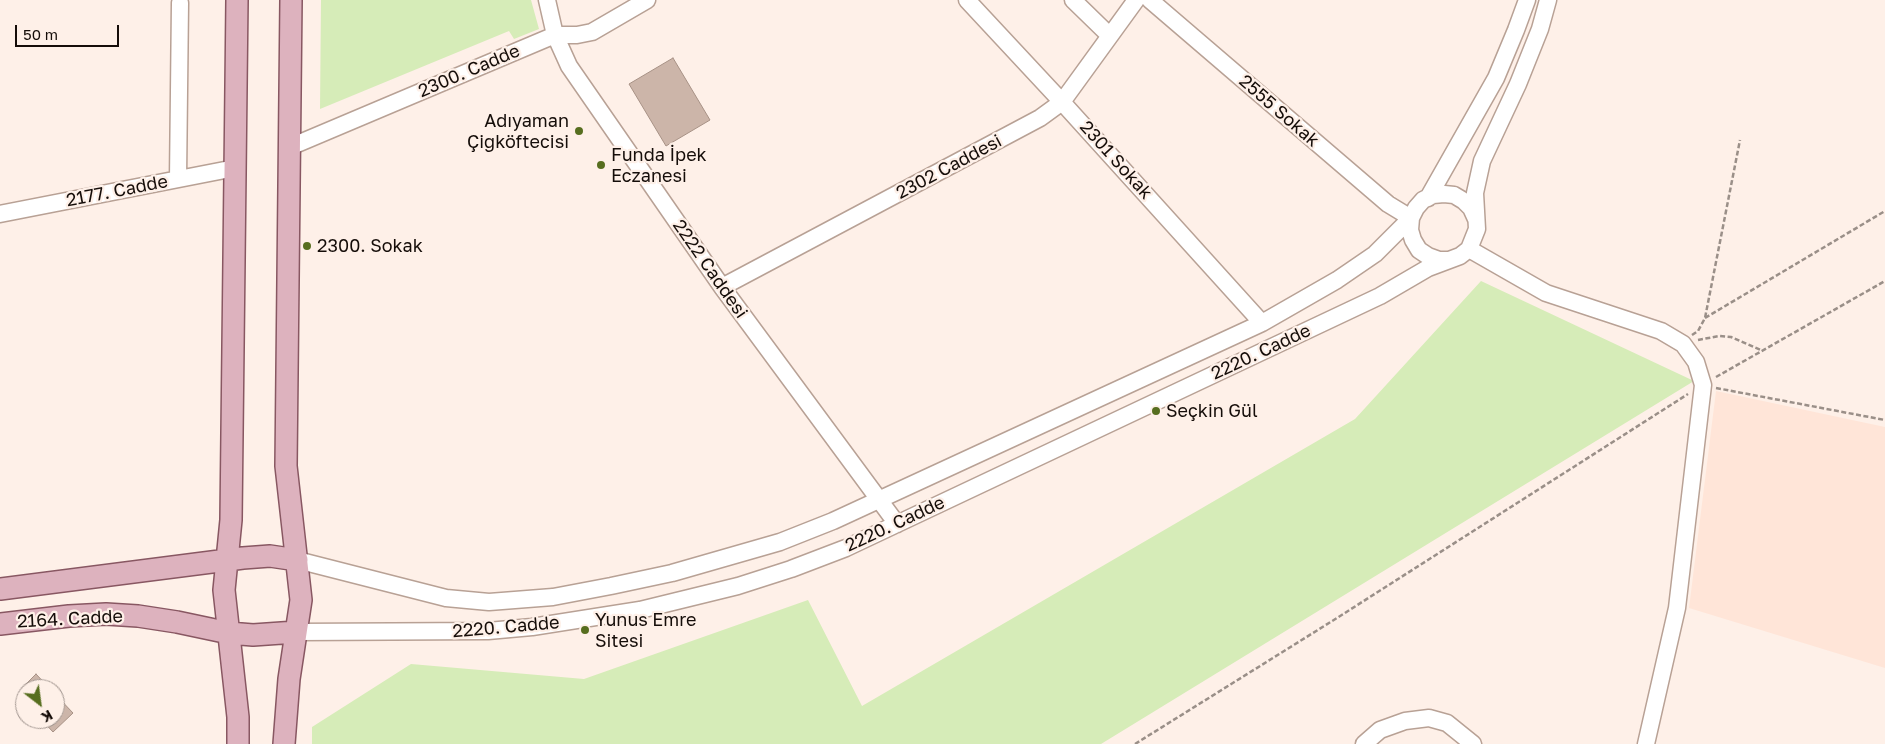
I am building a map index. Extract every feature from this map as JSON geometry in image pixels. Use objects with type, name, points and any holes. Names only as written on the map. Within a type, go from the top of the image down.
[{"type":"main road","points":[[237,0],[231,520],[224,590],[238,717],[238,744]]},
{"type":"main road","points":[[284,744],[289,679],[301,600],[300,575],[296,560],[286,466],[291,0]]},
{"type":"main road","points":[[227,561],[270,556],[296,560]]},
{"type":"main road","name":"2164. Cadde","points":[[0,589],[156,568],[227,561]]},
{"type":"main road","name":"2164. Cadde","points":[[0,624],[69,616],[122,615],[177,622],[229,633]]},
{"type":"main road","points":[[229,633],[253,635],[296,632]]},
{"type":"street","name":"2222 Caddesi","points":[[547,0],[555,35],[569,66],[722,287],[897,524]]},
{"type":"street","name":"2300. Cadde","points":[[290,147],[555,35],[577,35],[592,32],[647,0]]},
{"type":"street","name":"2301 Sokak","points":[[967,0],[1262,323]]},
{"type":"street","points":[[1073,0],[1110,36]]},
{"type":"street","name":"2302 Caddesi","points":[[722,287],[1040,118],[1062,102],[1136,0]]},
{"type":"street","name":"2555 Sokak","points":[[1150,0],[1388,204],[1411,218]]},
{"type":"street","name":"2220. Cadde","points":[[296,560],[446,598],[489,602],[553,597],[672,573],[780,542],[833,521],[1262,323],[1337,280],[1375,254],[1411,218],[1416,208],[1428,198],[1496,78],[1527,0]]},
{"type":"street","points":[[1548,0],[1540,29],[1518,84],[1482,161],[1475,193],[1477,229],[1469,249],[1546,293],[1653,329],[1683,344],[1696,362],[1702,385],[1677,608],[1646,744]]},
{"type":"street","points":[[178,179],[180,4]]},
{"type":"street","name":"2177. Cadde","points":[[0,214],[235,168]]},
{"type":"street","points":[[1428,198],[1444,194],[1454,195],[1464,201],[1473,213],[1477,229]]},
{"type":"street","points":[[1411,218],[1410,230],[1419,250],[1439,260],[1450,260]]},
{"type":"street","name":"2220. Cadde","points":[[296,632],[488,631],[532,628],[640,610],[738,586],[791,569],[846,548],[897,524],[1371,300],[1428,268],[1460,256],[1469,249]]},
{"type":"street","points":[[1364,744],[1380,730],[1405,721],[1429,718],[1447,723],[1474,744]]},
{"type":"path","points":[[1683,344],[1698,331],[1705,318],[1740,140]]},
{"type":"path","points":[[1705,318],[1885,211]]},
{"type":"path","points":[[1136,744],[1702,385],[1885,280]]},
{"type":"path","points":[[1683,344],[1719,336],[1743,341],[1762,350]]},
{"type":"path","points":[[1702,385],[1885,420]]},
{"type":"shaded area","points":[[1716,391],[1885,427],[1885,668],[1689,608]]},
{"type":"green space","points":[[321,0],[531,0],[539,29],[514,39],[509,31],[320,109]]},
{"type":"green space","points":[[1481,281],[1694,381],[1101,744],[312,744],[312,727],[411,664],[584,679],[808,600],[862,706],[1355,419]]},
{"type":"building","points":[[673,58],[710,120],[666,146],[629,84]]},
{"type":"building","points":[[36,674],[41,679],[31,679]]},
{"type":"building","points":[[65,705],[73,713],[65,721]]},
{"type":"place","name":"Adıyaman Çiğköftecisi","points":[[579,131]]},
{"type":"place","name":"Funda İpek Eczanesi","points":[[601,165]]},
{"type":"place","name":"2300. Sokak","points":[[307,246]]},
{"type":"place","name":"Seçkin Gül","points":[[1156,411]]},
{"type":"place","name":"Yunus Emre Sitesi","points":[[585,630]]}]
